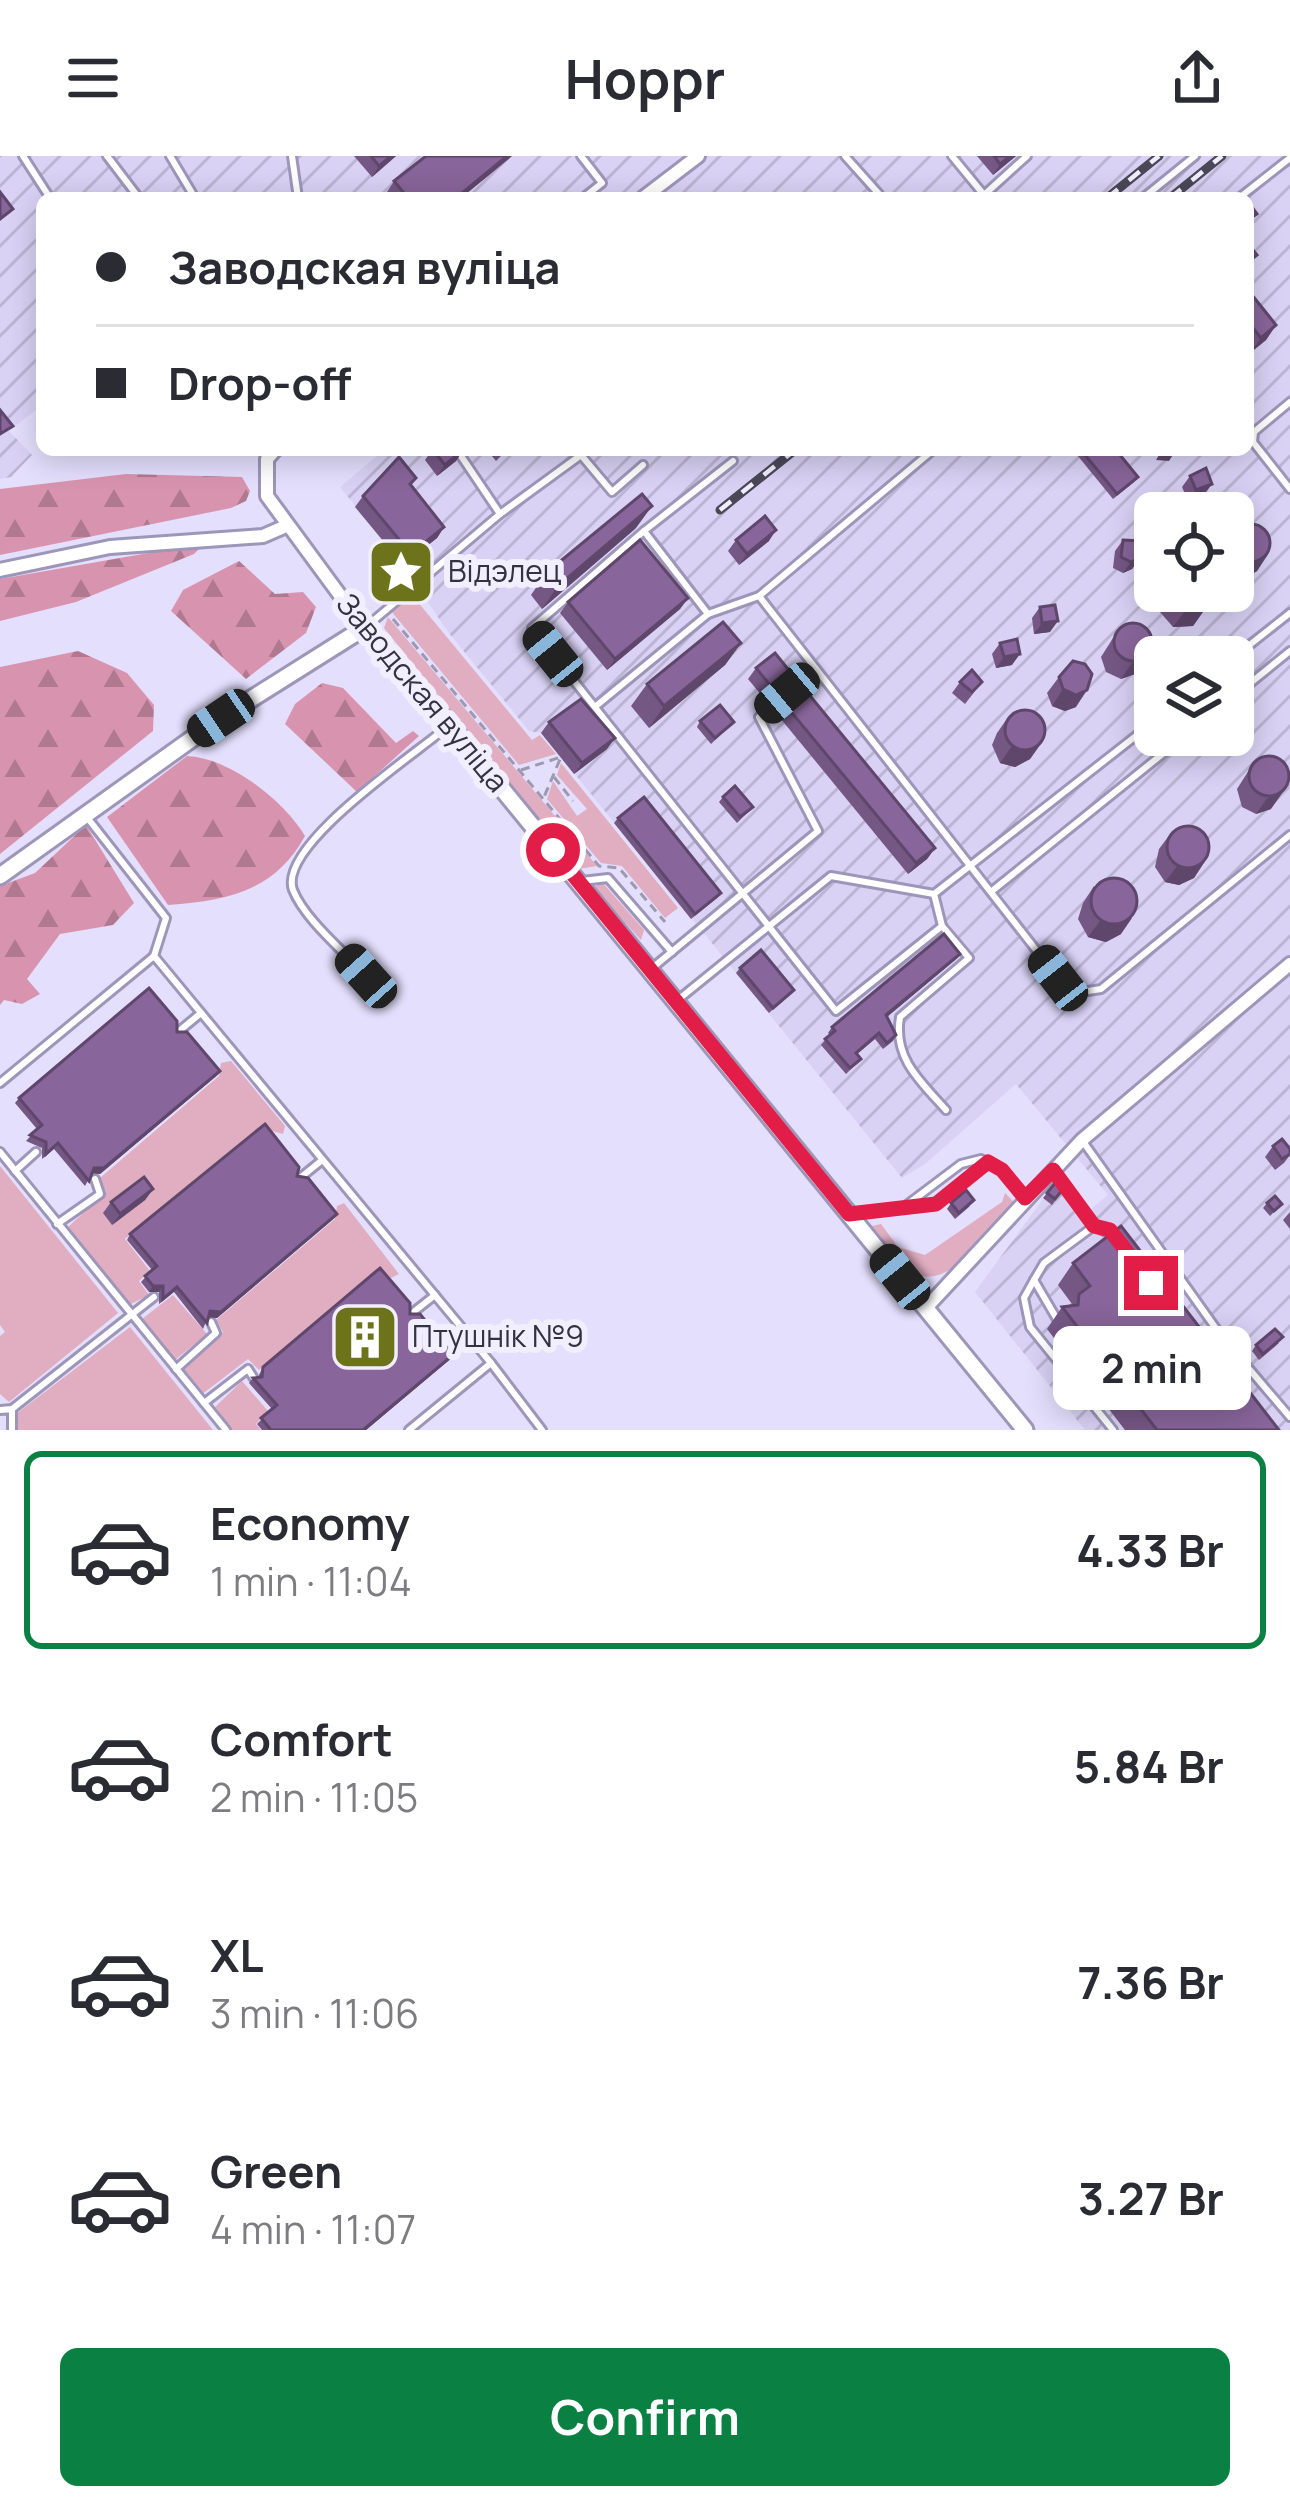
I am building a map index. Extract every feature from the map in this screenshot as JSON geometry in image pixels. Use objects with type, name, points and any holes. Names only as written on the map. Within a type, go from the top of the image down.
[{"type":"street","points":[[651,192],[698,156]]},
{"type":"street","name":"Заводская вуліца","points":[[269,456],[267,496],[364,628],[450,725],[1025,1430]]},
{"type":"street","points":[[0,569],[110,548],[262,536],[286,526]]},
{"type":"street","points":[[0,876],[83,812],[364,628]]},
{"type":"street","points":[[926,1308],[1082,1140],[1290,964]]},
{"type":"lane","points":[[23,156],[46,192]]},
{"type":"lane","points":[[107,156],[134,192]]},
{"type":"lane","points":[[170,156],[191,192]]},
{"type":"lane","points":[[292,156],[297,192]]},
{"type":"lane","points":[[581,156],[602,183],[591,192]]},
{"type":"lane","points":[[845,156],[877,192]]},
{"type":"lane","points":[[952,156],[982,192]]},
{"type":"lane","points":[[987,192],[1027,156]]},
{"type":"lane","points":[[1150,192],[1195,156]]},
{"type":"lane","points":[[1247,192],[1290,158]]},
{"type":"lane","points":[[1254,432],[1290,402]]},
{"type":"lane","points":[[1254,443],[1290,489]]},
{"type":"lane","points":[[462,456],[500,514]]},
{"type":"lane","points":[[364,628],[500,514],[580,456]]},
{"type":"lane","points":[[582,456],[612,492],[643,465]]},
{"type":"lane","points":[[596,706],[708,614],[759,596],[926,456]]},
{"type":"lane","points":[[733,461],[532,628],[836,1011],[942,926]]},
{"type":"lane","points":[[644,531],[708,614]]},
{"type":"lane","points":[[759,596],[1058,978],[1076,993],[1102,989],[1290,835]]},
{"type":"lane","points":[[1254,641],[1290,613]]},
{"type":"lane","points":[[1254,680],[1290,651]]},
{"type":"lane","points":[[651,969],[818,831],[759,717],[816,669]]},
{"type":"lane","points":[[366,976],[294,893],[290,871],[307,843],[450,725]]},
{"type":"lane","points":[[676,1001],[831,877],[934,895],[1134,738]]},
{"type":"lane","points":[[992,891],[1160,756]]},
{"type":"lane","points":[[0,1084],[154,956],[166,918],[83,812]]},
{"type":"lane","points":[[579,882],[608,878],[672,952]]},
{"type":"lane","points":[[934,895],[942,926],[969,958],[900,1017],[898,1030],[911,1071],[946,1110]]},
{"type":"lane","points":[[154,956],[542,1430]]},
{"type":"lane","points":[[178,1032],[201,1013]]},
{"type":"lane","points":[[1082,1140],[1222,1337],[1290,1417]]},
{"type":"lane","points":[[0,1152],[226,1430]]},
{"type":"lane","points":[[15,1171],[36,1152]]},
{"type":"lane","points":[[300,1178],[321,1161]]},
{"type":"lane","points":[[849,1214],[936,1204],[988,1162]]},
{"type":"lane","points":[[904,1207],[961,1163],[988,1162],[1002,1170],[1025,1198]]},
{"type":"lane","points":[[1053,1170],[1094,1226],[1110,1230],[1123,1247]]},
{"type":"lane","points":[[56,1225],[100,1194],[95,1179]]},
{"type":"lane","points":[[1094,1226],[1044,1263],[1024,1298],[1030,1327],[1113,1430]]},
{"type":"lane","points":[[1034,1280],[1058,1321]]},
{"type":"lane","points":[[411,1314],[435,1295]]},
{"type":"lane","points":[[0,1410],[12,1409],[154,1298]]},
{"type":"lane","points":[[176,1369],[216,1334],[211,1322]]},
{"type":"lane","points":[[409,1430],[491,1363]]},
{"type":"lane","points":[[204,1403],[248,1370],[253,1377]]},
{"type":"lane","points":[[12,1409],[12,1430]]},
{"type":"path","points":[[386,611],[599,866],[619,868],[665,922]]},
{"type":"path","points":[[519,770],[561,757],[543,799]]},
{"type":"path","points":[[553,775],[573,801]]},
{"type":"shaded area","points":[[0,156],[1290,156],[1290,1430],[1085,1430],[975,1292],[1051,1188],[1056,1185],[1079,1219],[1108,1195],[1016,1084],[925,1164],[902,1178],[561,757],[541,733],[529,731],[449,633],[407,572],[420,563],[415,557],[403,565],[340,487],[377,456],[1254,456],[1254,192],[36,192],[36,410],[9,431],[32,455],[11,477],[0,479]]},
{"type":"shaded area","points":[[412,595],[532,740],[540,735],[556,754],[519,765],[391,611]]},
{"type":"shaded area","points":[[388,617],[597,866],[579,869],[384,628]]},
{"type":"shaded area","points":[[561,763],[678,908],[665,918],[622,866],[601,863],[547,799],[553,781],[577,816],[587,809],[557,775]]},
{"type":"shaded area","points":[[602,882],[644,930],[641,940],[593,888]]},
{"type":"shaded area","points":[[231,1061],[285,1126],[283,1134],[261,1128],[125,1239],[150,1271],[139,1281],[149,1295],[129,1305],[68,1227],[106,1192],[100,1178],[219,1076],[221,1063]]},
{"type":"shaded area","points":[[0,1166],[118,1313],[9,1402],[0,1394],[0,1336],[5,1332],[0,1325]]},
{"type":"shaded area","points":[[1005,1193],[1015,1203],[970,1254],[941,1274],[913,1273],[873,1232],[872,1226],[881,1224],[898,1247],[925,1255],[1002,1202]]},
{"type":"shaded area","points":[[344,1203],[399,1274],[391,1278],[377,1272],[259,1370],[248,1359],[201,1395],[183,1368],[223,1332],[216,1320],[335,1219],[337,1206]]},
{"type":"shaded area","points":[[173,1295],[207,1334],[175,1360],[142,1319]]},
{"type":"shaded area","points":[[130,1327],[213,1430],[17,1430],[16,1414]]},
{"type":"shaded area","points":[[242,1381],[268,1411],[256,1424],[261,1430],[230,1430],[213,1409]]},
{"type":"green space","points":[[126,474],[242,477],[250,491],[246,501],[231,508],[0,555],[0,489]]},
{"type":"green space","points":[[194,545],[199,549],[194,554],[76,602],[0,621],[0,579]]},
{"type":"green space","points":[[239,561],[275,594],[303,592],[316,607],[306,633],[246,679],[171,611],[183,590]]},
{"type":"green space","points":[[78,651],[127,673],[154,705],[153,731],[0,854],[0,667]]},
{"type":"green space","points":[[322,683],[343,688],[396,743],[413,731],[419,736],[357,792],[285,724],[295,704]]},
{"type":"green space","points":[[187,756],[220,764],[254,783],[305,836],[279,869],[247,890],[168,905],[107,817]]},
{"type":"green space","points":[[86,825],[134,903],[113,925],[60,934],[27,979],[40,994],[22,1004],[4,1000],[0,1005],[0,886],[35,873]]},
{"type":"building","points":[[371,156],[391,156],[379,166]]},
{"type":"building","points":[[426,156],[507,156],[463,192],[403,192],[394,181]]},
{"type":"building","points":[[0,192],[13,209],[0,219]]},
{"type":"building","points":[[1254,298],[1276,325],[1261,338],[1254,329]]},
{"type":"building","points":[[0,410],[13,426],[0,434]]},
{"type":"building","points":[[1086,456],[1121,456],[1138,477],[1117,494]]},
{"type":"building","points":[[399,457],[416,478],[410,484],[444,527],[411,554],[363,496]]},
{"type":"building","points":[[1206,468],[1212,484],[1196,490],[1190,476]]},
{"type":"building","points":[[642,494],[652,506],[557,587],[546,573]]},
{"type":"building","points":[[765,516],[776,530],[747,554],[736,540]]},
{"type":"building","points":[[1254,524],[1269,536],[1265,557],[1254,562]]},
{"type":"building","points":[[640,540],[688,598],[615,659],[568,602]]},
{"type":"building","points":[[1123,540],[1134,541],[1134,561],[1121,557]]},
{"type":"building","points":[[1055,605],[1058,621],[1042,623],[1040,607]]},
{"type":"building","points":[[723,622],[741,643],[664,706],[647,684]]},
{"type":"building","points":[[1126,624],[1140,624],[1151,635],[1134,636],[1134,661],[1119,656],[1115,649],[1115,635]]},
{"type":"building","points":[[1017,639],[1020,654],[1004,657],[1000,643]]},
{"type":"building","points":[[775,653],[792,674],[774,690],[756,668]]},
{"type":"building","points":[[1073,661],[1085,664],[1092,674],[1087,690],[1076,695],[1063,689],[1059,677]]},
{"type":"building","points":[[972,670],[982,682],[972,692],[960,682]]},
{"type":"building","points":[[802,686],[935,848],[916,863],[783,702]]},
{"type":"building","points":[[581,699],[615,738],[582,763],[549,722]]},
{"type":"building","points":[[720,705],[734,722],[715,738],[700,721]]},
{"type":"building","points":[[1025,710],[1039,716],[1045,730],[1039,744],[1025,750],[1011,744],[1005,730],[1011,716]]},
{"type":"building","points":[[1269,756],[1283,762],[1289,776],[1283,790],[1269,796],[1255,790],[1249,776],[1255,762]]},
{"type":"building","points":[[735,786],[753,807],[740,817],[723,797]]},
{"type":"building","points":[[644,797],[721,893],[695,914],[618,818]]},
{"type":"building","points":[[1188,826],[1203,832],[1209,847],[1203,862],[1188,868],[1173,862],[1167,847],[1173,832]]},
{"type":"building","points":[[1114,878],[1130,885],[1137,901],[1130,917],[1114,924],[1098,917],[1091,901],[1098,885]]},
{"type":"building","points":[[944,934],[960,954],[886,1015],[896,1035],[887,1043],[879,1033],[856,1053],[861,1059],[850,1068],[825,1039],[835,1031],[832,1027]]},
{"type":"building","points":[[761,950],[794,990],[773,1008],[740,968]]},
{"type":"building","points":[[149,988],[177,1021],[177,1032],[187,1032],[220,1071],[104,1168],[94,1168],[89,1181],[58,1143],[46,1154],[46,1142],[30,1135],[42,1125],[19,1098]]},
{"type":"building","points":[[265,1124],[299,1167],[297,1176],[308,1178],[337,1214],[221,1312],[210,1311],[207,1323],[177,1287],[163,1299],[163,1286],[153,1286],[145,1276],[157,1266],[130,1234]]},
{"type":"building","points":[[1282,1139],[1290,1154],[1282,1159],[1273,1146]]},
{"type":"building","points":[[144,1177],[153,1189],[120,1214],[111,1202]]},
{"type":"building","points":[[1056,1182],[1064,1188],[1055,1199],[1047,1193]]},
{"type":"building","points":[[966,1190],[974,1200],[959,1213],[951,1203]]},
{"type":"building","points":[[1275,1196],[1282,1204],[1274,1211],[1267,1203]]},
{"type":"building","points":[[1121,1226],[1279,1430],[1157,1430],[1062,1307],[1078,1305],[1079,1294],[1090,1286],[1073,1263]]},
{"type":"building","name":"Птушнік №9","points":[[380,1268],[410,1303],[410,1314],[420,1314],[453,1355],[363,1430],[271,1430],[261,1418],[277,1405],[253,1378],[262,1377],[263,1367]]},
{"type":"building","points":[[1275,1329],[1283,1337],[1263,1354],[1256,1345]]},
{"type":"railway","points":[[1114,192],[1159,156]]},
{"type":"railway","points":[[1177,192],[1222,156]]},
{"type":"railway","points":[[720,510],[788,456]]},
{"type":"place","name":"Відэлец","points":[[401,572]]},
{"type":"place","name":"Птушнік №9","points":[[365,1337]]},
{"type":"route","points":[[553,850],[849,1214],[936,1204],[988,1162],[1002,1170],[1025,1198],[1053,1170],[1094,1226],[1110,1230],[1151,1283]]}]
